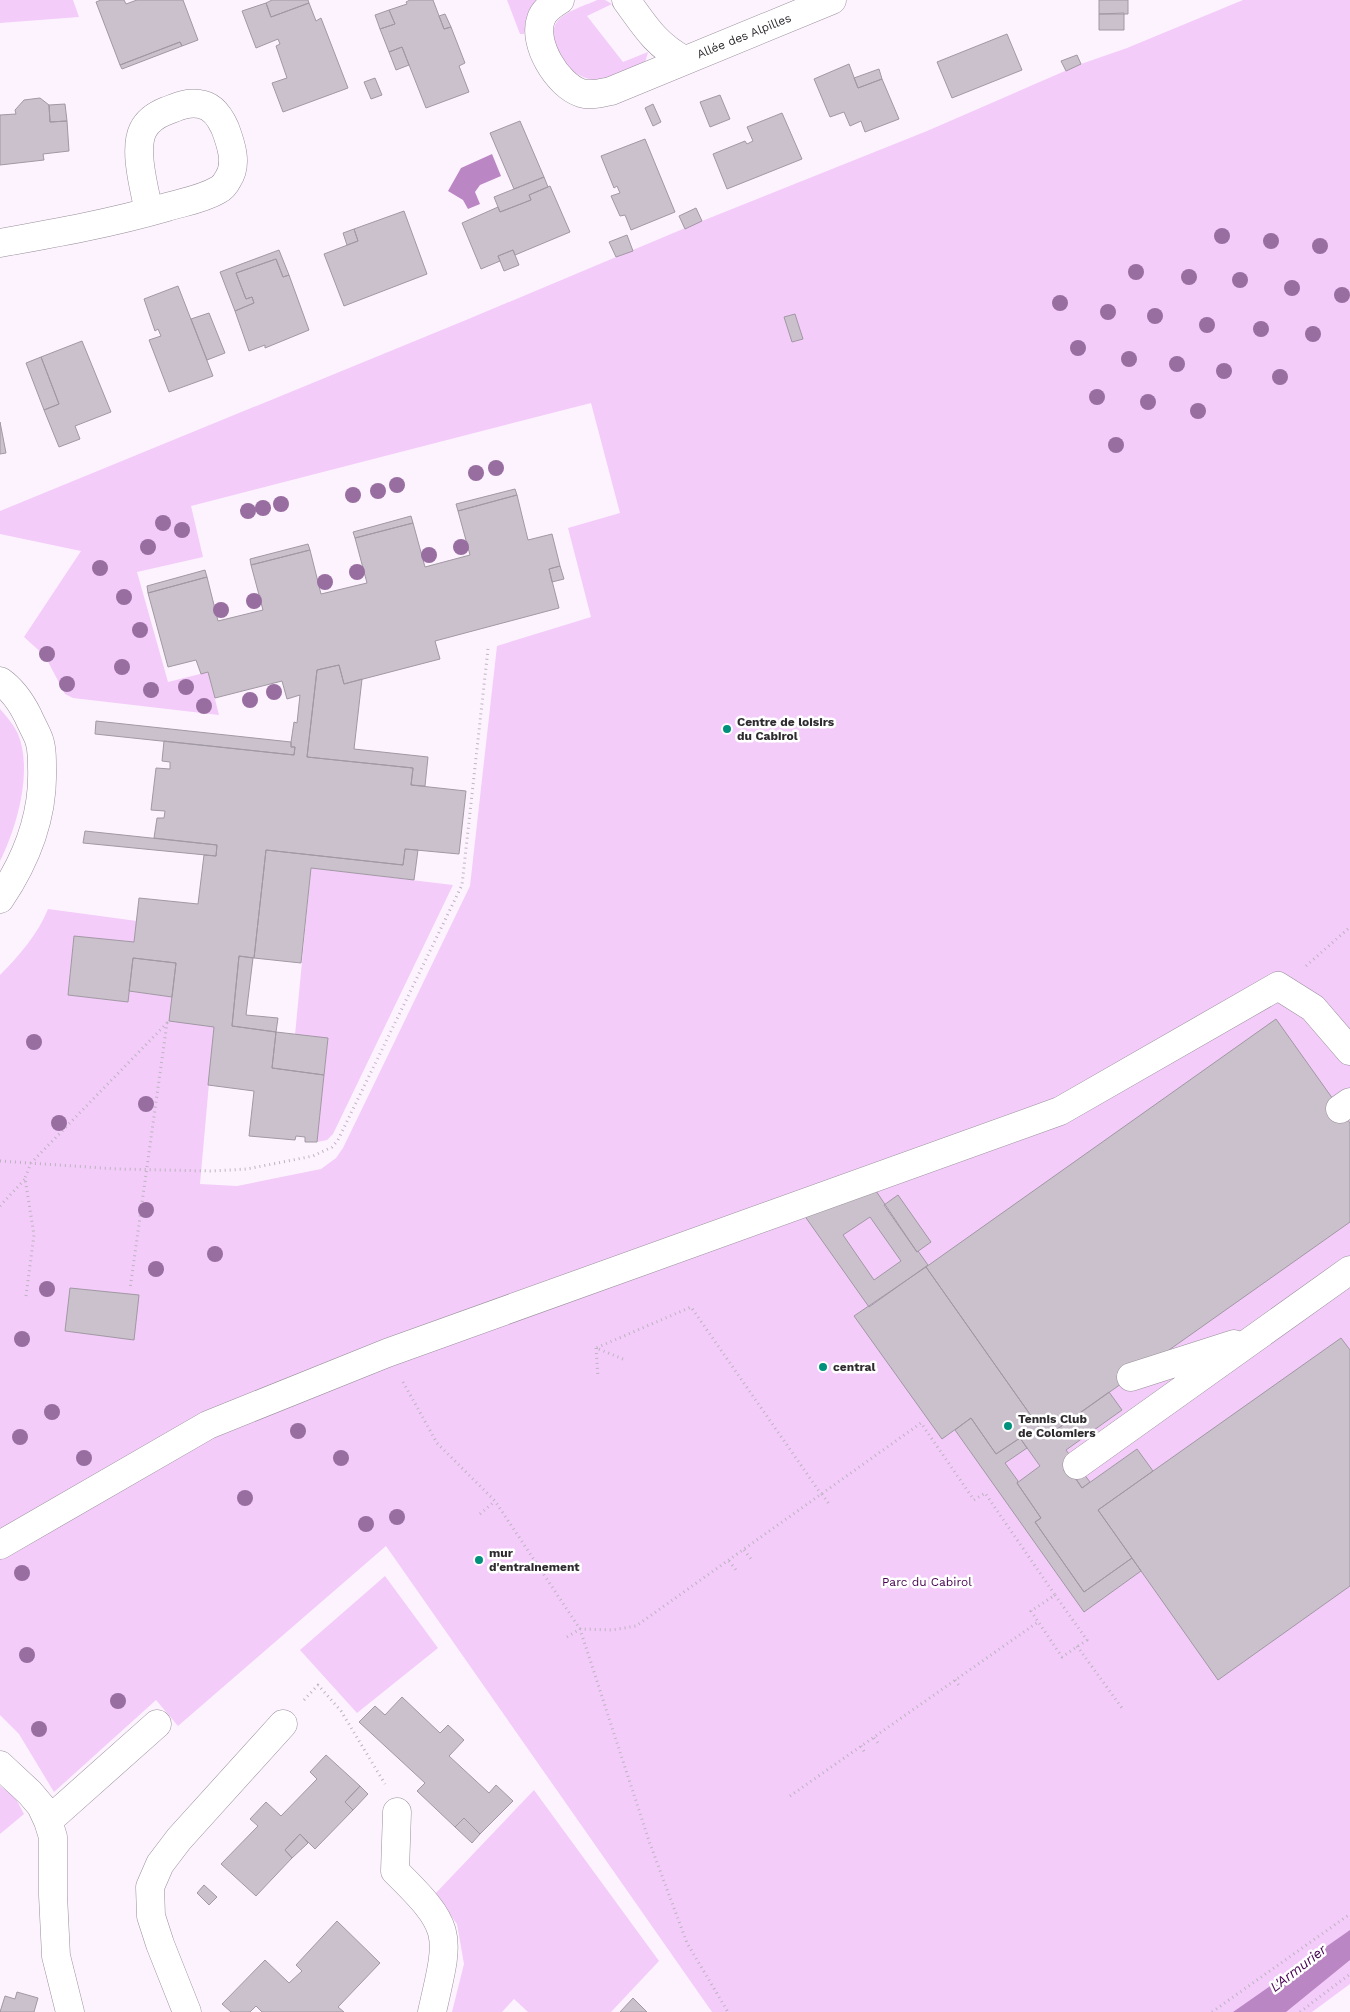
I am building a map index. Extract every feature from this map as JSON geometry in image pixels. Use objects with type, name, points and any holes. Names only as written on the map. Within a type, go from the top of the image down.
[{"type":"street","name":"Allée des Alpilles","points":[[560,0],[552,4],[542,17],[540,35],[543,48],[553,70],[567,86],[589,95],[611,91],[832,0]]},
{"type":"street","name":"Allée des Alpilles","points":[[626,0],[657,42],[684,60]]},
{"type":"street","points":[[0,243],[118,221],[149,212]]},
{"type":"street","points":[[0,681],[10,688],[21,702],[39,738],[43,775],[40,813],[33,835],[13,879],[0,899]]},
{"type":"street","points":[[0,1546],[208,1425],[387,1353],[1060,1111],[1278,986],[1313,1008],[1350,1050]]},
{"type":"street","points":[[552,1293],[578,1302],[798,1225]]},
{"type":"street","points":[[1077,1465],[1258,1336],[1348,1277]]},
{"type":"street","points":[[1131,1377],[1258,1336]]},
{"type":"street","points":[[48,1821],[157,1724]]},
{"type":"street","points":[[187,2012],[151,1916],[150,1887],[160,1864],[179,1839],[283,1724]]},
{"type":"street","points":[[0,1765],[30,1792],[41,1806],[53,1837],[56,1956],[70,2012]]},
{"type":"street","points":[[397,1812],[395,1871],[433,1910],[441,1925],[445,1943],[444,1959],[432,2012]]},
{"type":"path","points":[[0,1162],[147,1169],[247,1170],[313,1156],[327,1150],[338,1140],[462,885],[488,649]]},
{"type":"path","points":[[1278,986],[1310,963],[1350,927]]},
{"type":"path","points":[[0,1206],[25,1178],[31,1163],[167,1024],[130,1289]]},
{"type":"path","points":[[25,1178],[34,1234],[26,1296]]},
{"type":"path","points":[[596,1348],[691,1307],[829,1504]]},
{"type":"path","points":[[596,1348],[623,1360]]},
{"type":"path","points":[[596,1348],[598,1377]]},
{"type":"path","points":[[387,1353],[437,1443],[495,1501],[580,1629],[649,1841],[687,1943],[728,2012]]},
{"type":"path","points":[[566,1637],[580,1629],[612,1630],[636,1626],[921,1423],[974,1500],[985,1493],[1087,1640],[1062,1657],[1031,1611],[1055,1594]]},
{"type":"path","points":[[905,1428],[908,1432]]},
{"type":"path","points":[[480,1514],[495,1501]]},
{"type":"path","points":[[744,1550],[751,1559]]},
{"type":"path","points":[[729,1561],[736,1570]]},
{"type":"path","points":[[790,1796],[1038,1622]]},
{"type":"path","points":[[1077,1646],[1122,1708]]},
{"type":"path","points":[[955,1680],[960,1687]]},
{"type":"path","points":[[283,1724],[318,1684],[341,1711],[386,1787],[397,1812]]},
{"type":"path","points":[[874,1738],[878,1744]]},
{"type":"path","points":[[861,1746],[865,1754]]},
{"type":"path","points":[[1212,2012],[1350,1914]]},
{"type":"path","points":[[1300,2012],[1350,1974]]},
{"type":"green space","points":[[0,0],[73,0],[79,17],[0,23]]},
{"type":"green space","points":[[507,0],[537,0],[528,16],[524,34],[520,34]]},
{"type":"green space","points":[[597,0],[605,0],[612,4],[587,16],[623,62],[648,52],[645,63],[627,72],[601,80],[586,78],[570,68],[557,53],[553,34],[555,25],[562,16]]},
{"type":"green space","name":"Parc du Cabirol","points":[[1243,0],[1350,0],[1350,1984],[1312,2012],[712,2012],[386,1546],[178,1726],[156,1700],[54,1792],[19,1734],[0,1715],[0,975],[27,944],[39,927],[48,909],[137,921],[134,942],[74,936],[68,995],[128,1002],[129,991],[172,997],[214,1027],[200,1184],[237,1186],[321,1169],[336,1158],[343,1148],[470,886],[497,646],[591,617],[568,528],[620,513],[591,403],[191,506],[203,557],[137,572],[168,682],[208,672],[219,715],[73,698],[65,694],[45,656],[24,637],[81,551],[0,534],[0,511],[702,221],[927,131],[1081,64],[1127,48]]},
{"type":"green space","points":[[0,709],[18,734],[24,765],[21,799],[17,816],[0,861]]},
{"type":"green space","points":[[311,868],[453,885],[333,1134],[327,1140],[317,1142],[328,1039],[295,1035]]},
{"type":"green space","points":[[385,1576],[438,1648],[357,1713],[300,1650]]},
{"type":"green space","points":[[0,1786],[15,1797],[24,1814],[0,1834]]},
{"type":"green space","points":[[534,1790],[659,1961],[611,2012],[528,2012],[514,1999],[502,2012],[452,2012],[464,1964],[457,1924],[435,1894]]},
{"type":"water","points":[[492,154],[501,176],[480,185],[475,192],[480,204],[468,209],[463,200],[448,191],[461,168]]},
{"type":"water","name":"L'Armurier","points":[[1350,1930],[1350,1960],[1286,2012],[1233,2012]]},
{"type":"building","points":[[101,0],[124,0],[126,4],[137,0],[183,0],[198,40],[182,46],[180,42],[120,65],[96,2]]},
{"type":"building","points":[[272,0],[308,0],[309,3],[271,17],[266,3]]},
{"type":"building","points":[[410,0],[433,0],[444,29],[451,27],[465,63],[459,66],[469,92],[426,108],[402,47],[389,52],[380,29],[395,24],[389,10],[407,4],[406,2]]},
{"type":"building","points":[[1099,0],[1128,0],[1128,14],[1099,14]]},
{"type":"building","points":[[266,3],[271,17],[309,3],[316,21],[321,18],[348,88],[283,112],[272,83],[287,78],[276,46],[280,44],[278,39],[256,48],[242,11]]},
{"type":"building","points":[[389,10],[395,24],[380,29],[375,15]]},
{"type":"building","points":[[1124,13],[1124,30],[1099,30],[1099,14]]},
{"type":"building","points":[[445,14],[451,27],[444,29],[439,16]]},
{"type":"building","points":[[1007,34],[1022,70],[952,98],[937,62]]},
{"type":"building","points":[[180,42],[182,46],[122,69],[120,65]]},
{"type":"building","points":[[402,47],[409,65],[396,70],[389,52]]},
{"type":"building","points":[[1077,55],[1081,64],[1066,71],[1061,61]]},
{"type":"building","points":[[849,64],[858,88],[882,79],[899,119],[865,132],[861,121],[850,126],[844,112],[830,117],[814,79]]},
{"type":"building","points":[[879,69],[882,79],[858,88],[854,78]]},
{"type":"building","points":[[375,78],[382,95],[371,99],[364,82]]},
{"type":"building","points":[[720,95],[730,119],[710,127],[700,102]]},
{"type":"building","points":[[40,98],[49,105],[50,122],[67,121],[69,151],[43,154],[44,160],[0,165],[0,115],[16,114],[15,110],[24,100]]},
{"type":"building","points":[[65,104],[67,121],[50,122],[49,105]]},
{"type":"building","points":[[653,104],[661,122],[653,126],[645,108]]},
{"type":"building","points":[[782,113],[802,159],[727,189],[713,154],[745,141],[747,144],[753,141],[747,127]]},
{"type":"building","points":[[520,121],[544,177],[514,189],[490,133]]},
{"type":"building","points":[[645,139],[675,212],[631,230],[625,215],[620,216],[611,196],[620,193],[617,186],[614,188],[601,156]]},
{"type":"building","points":[[544,177],[548,187],[529,195],[531,200],[500,212],[494,197]]},
{"type":"building","points":[[550,186],[570,232],[515,255],[513,250],[498,256],[500,261],[481,269],[462,223],[498,207],[500,212],[531,200],[529,195]]},
{"type":"building","points":[[696,208],[702,221],[685,229],[679,216]]},
{"type":"building","points":[[404,211],[427,274],[344,306],[324,254],[358,241],[354,229]]},
{"type":"building","points":[[354,229],[358,241],[347,245],[343,233]]},
{"type":"building","points":[[627,235],[633,251],[616,257],[609,242]]},
{"type":"building","points":[[279,250],[289,275],[283,277],[276,259],[236,273],[246,299],[252,297],[254,303],[235,311],[220,272]]},
{"type":"building","points":[[513,250],[519,265],[504,271],[498,256]]},
{"type":"building","points":[[276,259],[283,277],[289,275],[309,330],[265,348],[265,345],[249,351],[235,311],[254,303],[252,297],[246,299],[236,273]]},
{"type":"building","points":[[178,286],[213,376],[169,392],[149,340],[161,336],[158,329],[155,331],[144,299]]},
{"type":"building","points":[[209,313],[225,353],[207,360],[191,319]]},
{"type":"building","points":[[795,314],[803,339],[792,342],[784,317]]},
{"type":"building","points":[[82,341],[111,412],[75,426],[80,439],[59,447],[44,410],[59,404],[41,357]]},
{"type":"building","points":[[41,357],[59,404],[44,410],[26,363]]},
{"type":"building","points":[[0,422],[6,453],[0,454]]},
{"type":"building","points":[[515,489],[517,495],[458,511],[456,504]]},
{"type":"building","points":[[517,495],[528,540],[552,534],[560,566],[549,569],[559,608],[435,641],[440,659],[344,684],[339,665],[317,670],[307,757],[413,768],[411,785],[466,791],[459,854],[405,849],[403,865],[266,850],[254,958],[239,956],[232,1026],[276,1032],[272,1068],[324,1075],[317,1142],[305,1142],[305,1137],[296,1136],[295,1140],[249,1136],[254,1091],[208,1085],[214,1027],[169,1021],[176,963],[133,958],[128,1002],[68,995],[74,936],[134,942],[139,898],[198,904],[204,855],[216,856],[217,845],[154,838],[157,818],[164,818],[165,811],[151,810],[156,768],[170,769],[170,762],[162,761],[164,741],[294,755],[295,747],[291,747],[291,742],[294,722],[297,723],[300,695],[287,699],[282,681],[215,698],[208,672],[201,674],[196,660],[168,667],[148,593],[207,577],[218,621],[263,610],[251,565],[310,550],[321,594],[367,583],[355,538],[413,523],[425,567],[470,555],[458,511]]},
{"type":"building","points":[[411,516],[413,523],[355,538],[353,532]]},
{"type":"building","points":[[308,544],[310,550],[251,565],[250,559]]},
{"type":"building","points":[[560,566],[564,579],[552,582],[549,569]]},
{"type":"building","points":[[205,570],[207,577],[148,593],[147,586]]},
{"type":"building","points":[[339,665],[344,684],[362,679],[354,749],[428,757],[425,786],[411,785],[413,768],[307,757],[317,670]]},
{"type":"building","points":[[96,721],[291,742],[291,747],[295,747],[294,755],[95,734]]},
{"type":"building","points":[[85,831],[217,845],[216,856],[83,843]]},
{"type":"building","points":[[405,849],[418,850],[414,880],[311,868],[301,963],[254,958],[266,850],[403,865]]},
{"type":"building","points":[[239,956],[253,958],[246,1015],[278,1018],[276,1032],[232,1026]]},
{"type":"building","points":[[133,958],[176,963],[172,997],[129,991]]},
{"type":"building","points":[[1276,1019],[1350,1123],[1350,1222],[1046,1437],[926,1267]]},
{"type":"building","points":[[276,1032],[328,1038],[324,1075],[272,1068]]},
{"type":"building","points":[[876,1191],[917,1252],[928,1265],[869,1307],[804,1215]],"holes":[[[870,1217],[901,1261],[874,1280],[843,1235]]]},
{"type":"building","points":[[898,1195],[931,1242],[917,1252],[884,1205]]},
{"type":"building","name":"Tennis Club de Colomiers","points":[[926,1267],[1046,1437],[1109,1392],[1122,1410],[1066,1450],[1077,1465],[1070,1470],[1082,1488],[1137,1449],[1153,1471],[1098,1510],[1132,1558],[1084,1592],[1035,1522],[1041,1518],[1017,1483],[1040,1466],[1020,1438],[996,1454],[971,1418],[942,1439],[854,1316]]},
{"type":"building","points":[[70,1288],[139,1295],[134,1340],[65,1331]]},
{"type":"building","points":[[1341,1338],[1350,1350],[1350,1586],[1218,1680],[1098,1510]]},
{"type":"building","points":[[971,1418],[996,1454],[1020,1438],[1027,1448],[1005,1463],[1041,1518],[1035,1522],[1084,1592],[1132,1558],[1141,1571],[1084,1612],[955,1430]]},
{"type":"building","points":[[1077,1465],[1090,1482],[1082,1488],[1070,1470]]},
{"type":"building","points":[[402,1697],[440,1733],[448,1725],[464,1740],[449,1756],[489,1793],[496,1785],[513,1801],[480,1834],[464,1818],[455,1827],[417,1791],[425,1783],[359,1722],[375,1706],[385,1715]]},
{"type":"building","points":[[326,1755],[360,1786],[345,1802],[353,1810],[315,1849],[300,1834],[285,1850],[292,1858],[256,1896],[221,1864],[258,1826],[250,1819],[266,1802],[281,1816],[317,1779],[310,1772]]},
{"type":"building","points":[[360,1786],[368,1794],[353,1810],[345,1802]]},
{"type":"building","points":[[464,1818],[480,1834],[472,1843],[455,1827]]},
{"type":"building","points":[[300,1834],[308,1843],[292,1858],[285,1850]]},
{"type":"building","points":[[204,1885],[217,1897],[209,1905],[197,1893]]},
{"type":"building","points":[[337,1921],[380,1963],[338,2007],[344,2012],[262,2012],[256,2006],[250,2012],[231,2012],[222,2004],[265,1960],[289,1983],[302,1971],[296,1965]]},
{"type":"building","points":[[17,1992],[38,1998],[34,2012],[0,2012],[5,1996],[15,1999]]},
{"type":"building","points":[[633,1998],[647,2012],[620,2012]]},
{"type":"place","name":"Centre de loisirs du Cabirol","points":[[727,729]]},
{"type":"place","name":"central","points":[[823,1367]]},
{"type":"place","name":"Tennis Club de Colomiers","points":[[1008,1426]]},
{"type":"place","name":"mur d'entrainement","points":[[479,1560]]}]
